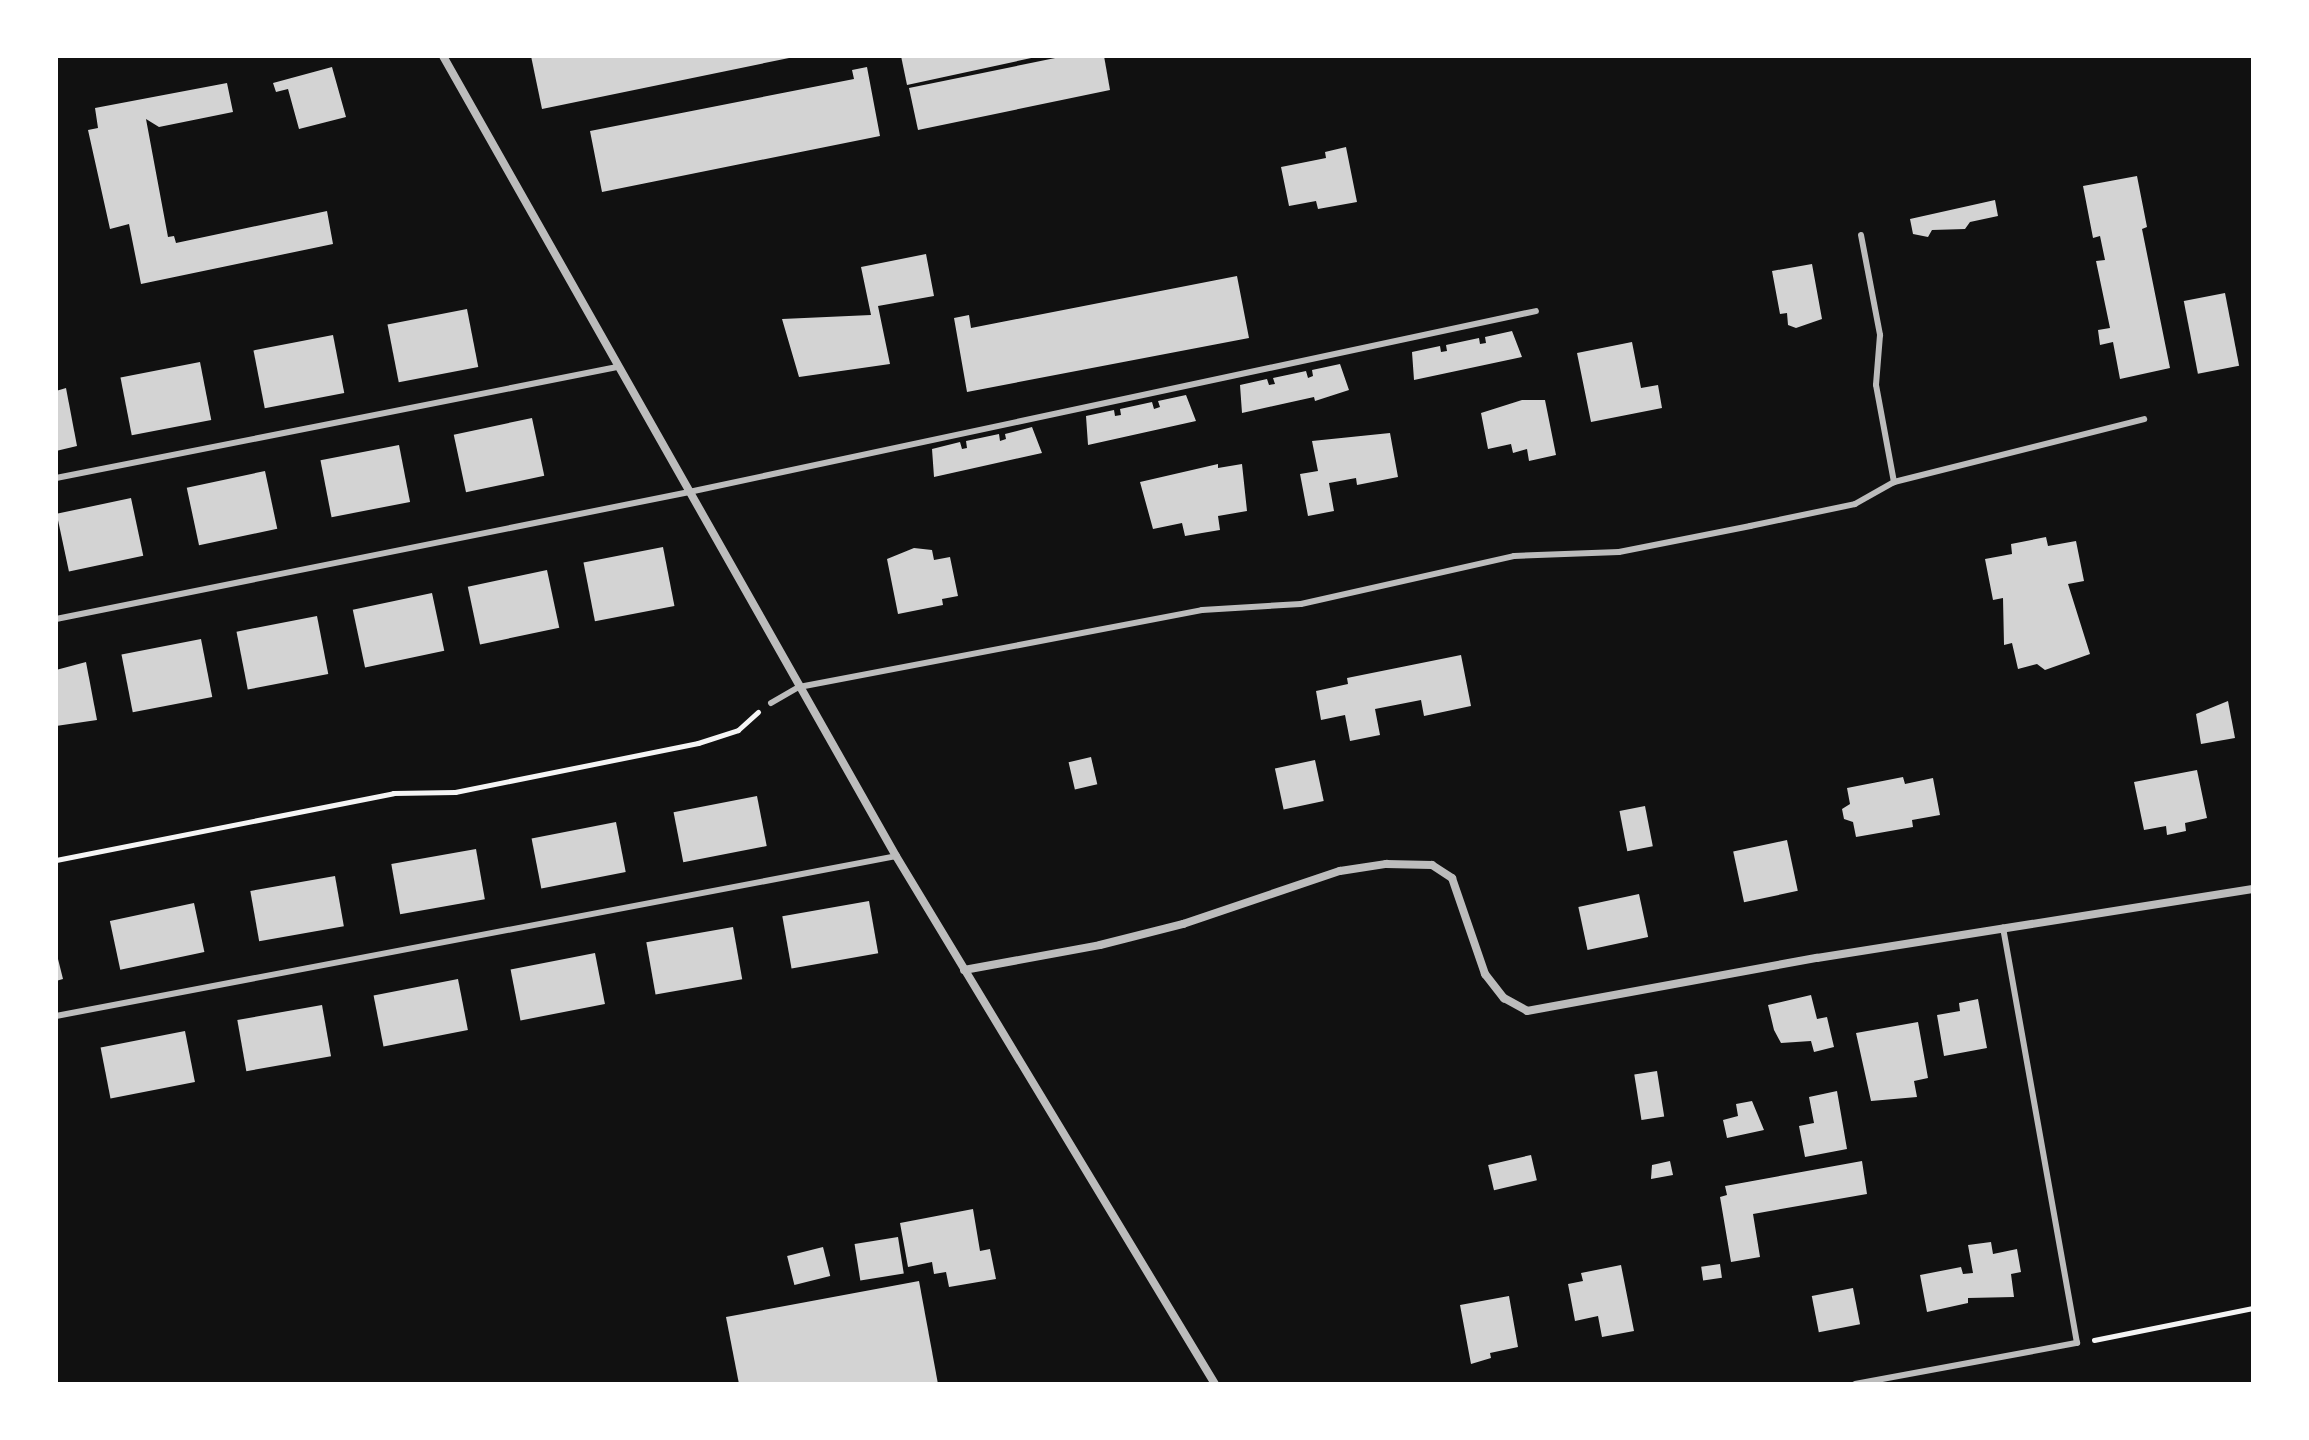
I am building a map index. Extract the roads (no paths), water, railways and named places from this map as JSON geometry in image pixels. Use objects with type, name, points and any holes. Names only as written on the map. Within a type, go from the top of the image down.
[{"type":"street","points":[[443,56],[896,856],[1215,1384]]},
{"type":"street","points":[[964,970],[1169,927],[1340,871],[1386,864],[1432,865],[1452,878],[1485,974],[1504,998],[1527,1011],[2003,928],[2253,889]]},
{"type":"lane","points":[[1861,235],[1880,335],[1876,385],[1894,482]]},
{"type":"lane","points":[[56,619],[689,492],[1536,311]]},
{"type":"lane","points":[[56,478],[617,367]]},
{"type":"lane","points":[[771,703],[799,687],[1202,610],[1301,604],[1514,556],[1619,552],[1855,504],[1894,482],[2144,419]]},
{"type":"lane","points":[[56,1016],[896,856]]},
{"type":"lane","points":[[1855,1384],[2077,1343],[2003,928]]}]
